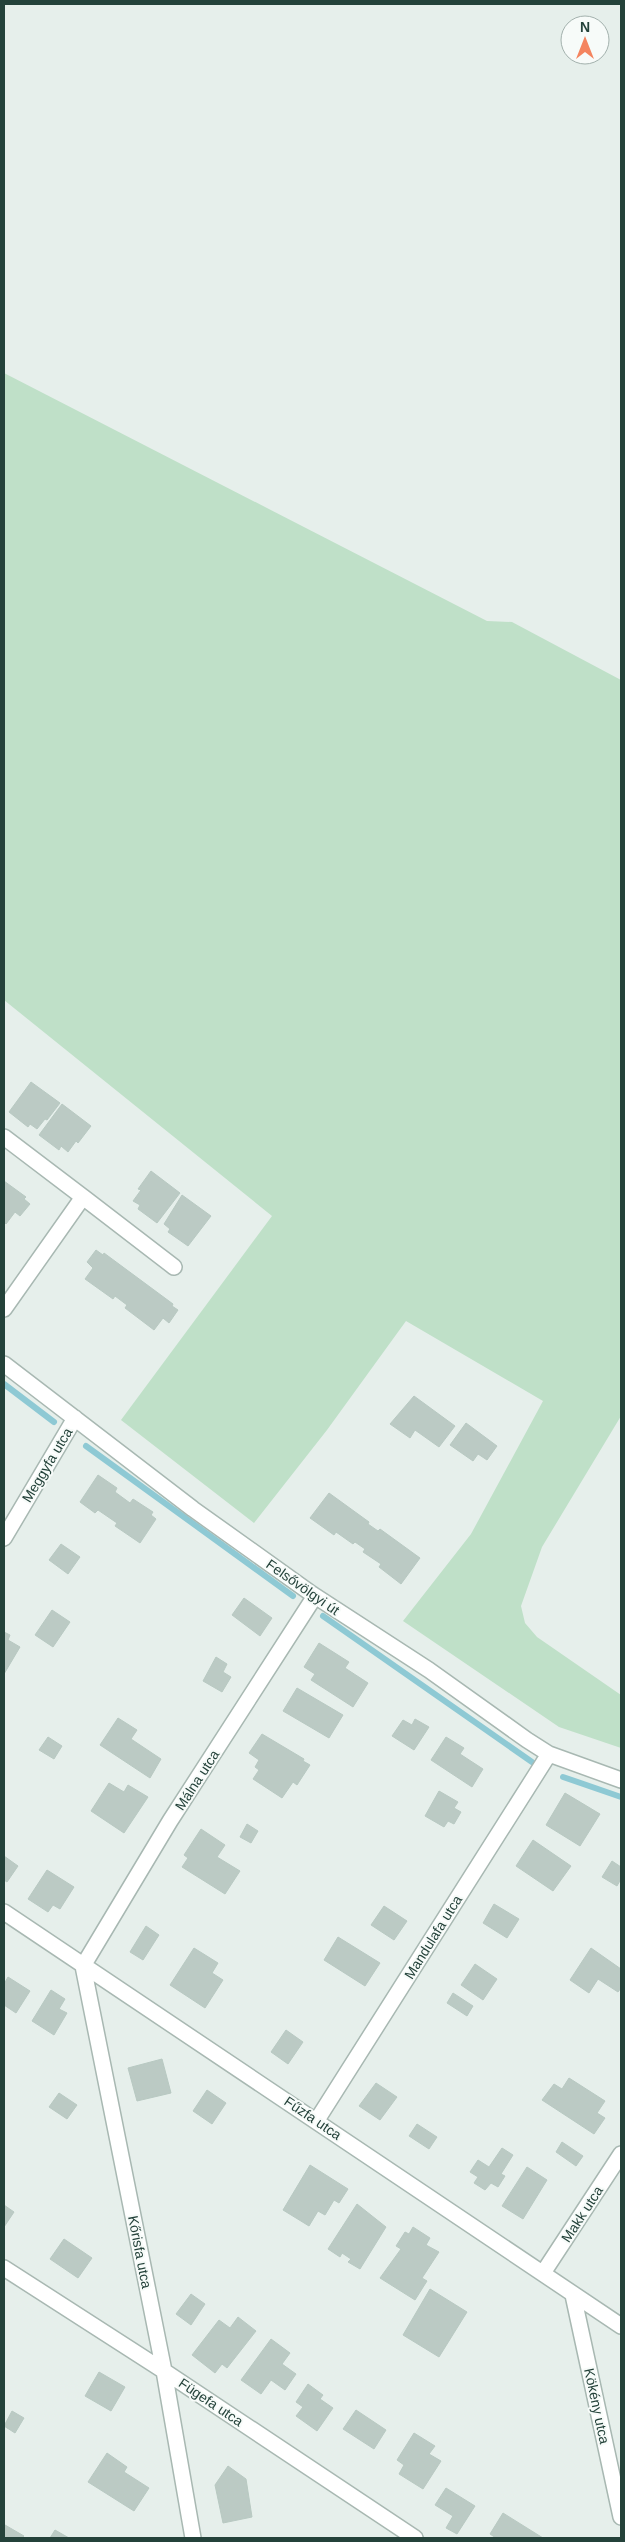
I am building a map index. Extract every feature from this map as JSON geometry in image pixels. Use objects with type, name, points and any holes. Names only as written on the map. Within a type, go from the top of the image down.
[{"type":"street","points":[[4,1137],[174,1266]]},
{"type":"street","points":[[4,1309],[83,1197]]},
{"type":"street","name":"Felsővölgyi út","points":[[4,1364],[183,1501],[315,1596],[429,1670],[549,1754],[621,1780]]},
{"type":"street","name":"Meggyfa utca","points":[[4,1538],[75,1418]]},
{"type":"street","name":"Málna utca","points":[[83,1966],[170,1821],[315,1596]]},
{"type":"street","name":"Mandulafa utca","points":[[317,2120],[549,1754]]},
{"type":"street","name":"Fűzfa utca","points":[[4,1912],[317,2120],[621,2326]]},
{"type":"street","name":"Kőrisfa utca","points":[[83,1966],[164,2370],[193,2538]]},
{"type":"street","name":"Makk utca","points":[[543,2273],[621,2154]]},
{"type":"street","name":"Fügefa utca","points":[[4,2268],[164,2370],[415,2538]]},
{"type":"street","name":"Kökény utca","points":[[573,2294],[621,2517]]},
{"type":"green space","points":[[4,373],[487,621],[512,622],[621,680],[621,1416],[542,1547],[521,1606],[525,1623],[537,1637],[621,1695],[621,1748],[559,1727],[403,1621],[471,1534],[543,1401],[406,1321],[327,1430],[254,1523],[121,1420],[272,1216],[4,1000]]},
{"type":"building","points":[[31,1082],[60,1103],[47,1120],[45,1119],[37,1129],[30,1124],[28,1127],[9,1112]]},
{"type":"building","points":[[62,1104],[91,1126],[78,1143],[76,1141],[68,1152],[61,1146],[59,1150],[39,1135]]},
{"type":"building","points":[[151,1171],[180,1193],[157,1223],[138,1209],[140,1205],[133,1201],[141,1190],[138,1189]]},
{"type":"building","points":[[4,1181],[26,1197],[24,1199],[30,1204],[20,1216],[15,1212],[6,1224],[4,1222]]},
{"type":"building","points":[[182,1195],[211,1216],[188,1246],[168,1232],[170,1229],[164,1224]]},
{"type":"building","points":[[96,1250],[103,1255],[104,1253],[173,1304],[172,1306],[178,1310],[169,1323],[163,1318],[154,1330],[125,1308],[127,1305],[115,1296],[113,1299],[85,1279],[93,1268],[87,1262]]},
{"type":"building","points":[[414,1396],[455,1426],[439,1447],[415,1430],[410,1438],[390,1424]]},
{"type":"building","points":[[466,1423],[497,1446],[487,1460],[478,1454],[473,1461],[450,1445]]},
{"type":"building","points":[[98,1475],[117,1488],[115,1492],[130,1503],[133,1499],[153,1512],[151,1515],[156,1519],[140,1543],[115,1526],[117,1523],[98,1510],[95,1513],[80,1502]]},
{"type":"building","points":[[329,1493],[369,1522],[368,1524],[378,1531],[380,1529],[420,1558],[401,1584],[379,1567],[381,1564],[363,1552],[365,1549],[355,1542],[353,1544],[336,1532],[334,1535],[310,1518]]},
{"type":"building","points":[[61,1544],[80,1557],[68,1574],[49,1560]]},
{"type":"building","points":[[244,1598],[272,1618],[260,1636],[232,1615]]},
{"type":"building","points":[[52,1610],[70,1622],[53,1647],[35,1635]]},
{"type":"building","points":[[4,1632],[10,1635],[8,1640],[20,1647],[4,1674]]},
{"type":"building","points":[[319,1643],[349,1662],[345,1668],[368,1683],[353,1707],[311,1680],[315,1674],[304,1667]]},
{"type":"building","points":[[216,1657],[227,1664],[223,1672],[231,1677],[222,1692],[203,1681]]},
{"type":"building","points":[[297,1688],[343,1715],[329,1738],[283,1711]]},
{"type":"building","points":[[118,1718],[137,1730],[131,1739],[161,1759],[150,1778],[100,1745]]},
{"type":"building","points":[[415,1719],[429,1727],[414,1750],[392,1736],[403,1720],[412,1725]]},
{"type":"building","points":[[262,1734],[304,1759],[303,1761],[310,1765],[297,1785],[293,1782],[282,1798],[253,1779],[259,1770],[255,1767],[259,1760],[249,1753]]},
{"type":"building","points":[[48,1737],[62,1746],[54,1759],[39,1750]]},
{"type":"building","points":[[446,1737],[464,1748],[460,1754],[483,1769],[472,1787],[431,1760]]},
{"type":"building","points":[[109,1783],[124,1792],[128,1785],[148,1797],[124,1833],[91,1811]]},
{"type":"building","points":[[439,1791],[458,1802],[454,1808],[461,1812],[454,1824],[448,1821],[444,1827],[425,1816]]},
{"type":"building","points":[[565,1793],[600,1814],[580,1846],[546,1825]]},
{"type":"building","points":[[247,1824],[258,1831],[251,1843],[240,1837]]},
{"type":"building","points":[[201,1829],[225,1845],[217,1857],[240,1871],[225,1894],[182,1867],[188,1858],[184,1855]]},
{"type":"building","points":[[533,1840],[571,1866],[553,1891],[516,1866]]},
{"type":"building","points":[[4,1856],[18,1866],[7,1882],[4,1880]]},
{"type":"building","points":[[612,1861],[621,1867],[621,1879],[617,1886],[602,1877]]},
{"type":"building","points":[[47,1870],[74,1887],[60,1909],[53,1905],[48,1912],[28,1899]]},
{"type":"building","points":[[494,1904],[519,1919],[507,1938],[483,1923]]},
{"type":"building","points":[[384,1906],[407,1921],[394,1940],[371,1925]]},
{"type":"building","points":[[146,1926],[159,1935],[143,1960],[130,1952]]},
{"type":"building","points":[[338,1937],[380,1963],[365,1986],[324,1960]]},
{"type":"building","points":[[194,1948],[218,1963],[212,1973],[223,1980],[205,2008],[170,1985]]},
{"type":"building","points":[[591,1948],[621,1969],[621,1988],[618,1992],[598,1979],[589,1993],[570,1980]]},
{"type":"building","points":[[475,1964],[497,1979],[483,2000],[461,1985]]},
{"type":"building","points":[[8,1977],[30,1991],[16,2013],[4,2005],[4,1984]]},
{"type":"building","points":[[51,1990],[65,1999],[59,2009],[67,2013],[54,2035],[32,2021]]},
{"type":"building","points":[[453,1993],[473,2006],[467,2016],[447,2003]]},
{"type":"building","points":[[286,2030],[303,2042],[288,2064],[271,2052]]},
{"type":"building","points":[[162,2059],[171,2093],[137,2101],[128,2068]]},
{"type":"building","points":[[569,2078],[605,2101],[597,2113],[605,2118],[594,2134],[542,2100],[554,2084],[562,2089]]},
{"type":"building","points":[[376,2083],[397,2097],[380,2120],[359,2106]]},
{"type":"building","points":[[207,2090],[226,2103],[212,2124],[193,2111]]},
{"type":"building","points":[[59,2093],[77,2105],[67,2119],[49,2107]]},
{"type":"building","points":[[417,2124],[437,2137],[429,2149],[409,2136]]},
{"type":"building","points":[[562,2142],[583,2156],[576,2166],[556,2152]]},
{"type":"building","points":[[502,2148],[513,2155],[501,2174],[505,2176],[498,2187],[491,2183],[485,2190],[474,2183],[478,2177],[470,2172],[478,2160],[489,2167]]},
{"type":"building","points":[[310,2165],[348,2189],[339,2203],[334,2200],[325,2215],[318,2211],[309,2226],[283,2210]]},
{"type":"building","points":[[527,2167],[547,2180],[523,2219],[502,2206]]},
{"type":"building","points":[[357,2204],[386,2227],[360,2269],[348,2262],[351,2259],[342,2253],[340,2257],[328,2249]]},
{"type":"building","points":[[4,2205],[14,2212],[4,2227]]},
{"type":"building","points":[[413,2227],[430,2238],[426,2245],[439,2252],[422,2278],[427,2281],[415,2300],[380,2278],[401,2249],[396,2246],[405,2232],[409,2234]]},
{"type":"building","points":[[64,2239],[92,2258],[78,2278],[50,2259]]},
{"type":"building","points":[[430,2289],[467,2312],[439,2357],[403,2335]]},
{"type":"building","points":[[191,2294],[205,2304],[191,2325],[176,2314]]},
{"type":"building","points":[[238,2317],[256,2331],[227,2368],[222,2364],[215,2373],[192,2355],[219,2320],[230,2328]]},
{"type":"building","points":[[271,2339],[290,2353],[282,2364],[296,2374],[285,2390],[271,2380],[261,2394],[241,2380]]},
{"type":"building","points":[[99,2372],[125,2387],[111,2411],[85,2396]]},
{"type":"building","points":[[308,2384],[323,2395],[320,2399],[333,2408],[317,2431],[296,2416],[303,2407],[296,2402]]},
{"type":"building","points":[[356,2410],[386,2430],[374,2449],[343,2429]]},
{"type":"building","points":[[12,2411],[24,2418],[15,2433],[4,2426]]},
{"type":"building","points":[[414,2433],[435,2446],[429,2454],[441,2461],[423,2489],[399,2474],[404,2465],[397,2460]]},
{"type":"building","points":[[107,2453],[127,2467],[124,2472],[149,2488],[134,2511],[88,2482]]},
{"type":"building","points":[[228,2466],[246,2479],[252,2517],[223,2523],[215,2485]]},
{"type":"building","points":[[446,2488],[475,2506],[457,2534],[446,2528],[453,2516],[435,2505]]},
{"type":"building","points":[[503,2513],[543,2538],[496,2538],[490,2534]]},
{"type":"building","points":[[5,2525],[24,2536],[22,2538],[4,2538]]},
{"type":"building","points":[[55,2530],[69,2538],[50,2538]]},
{"type":"waterway","points":[[4,1384],[54,1422]]},
{"type":"waterway","points":[[86,1446],[293,1596]]},
{"type":"waterway","points":[[323,1616],[532,1762]]},
{"type":"waterway","points":[[563,1777],[621,1797]]}]
